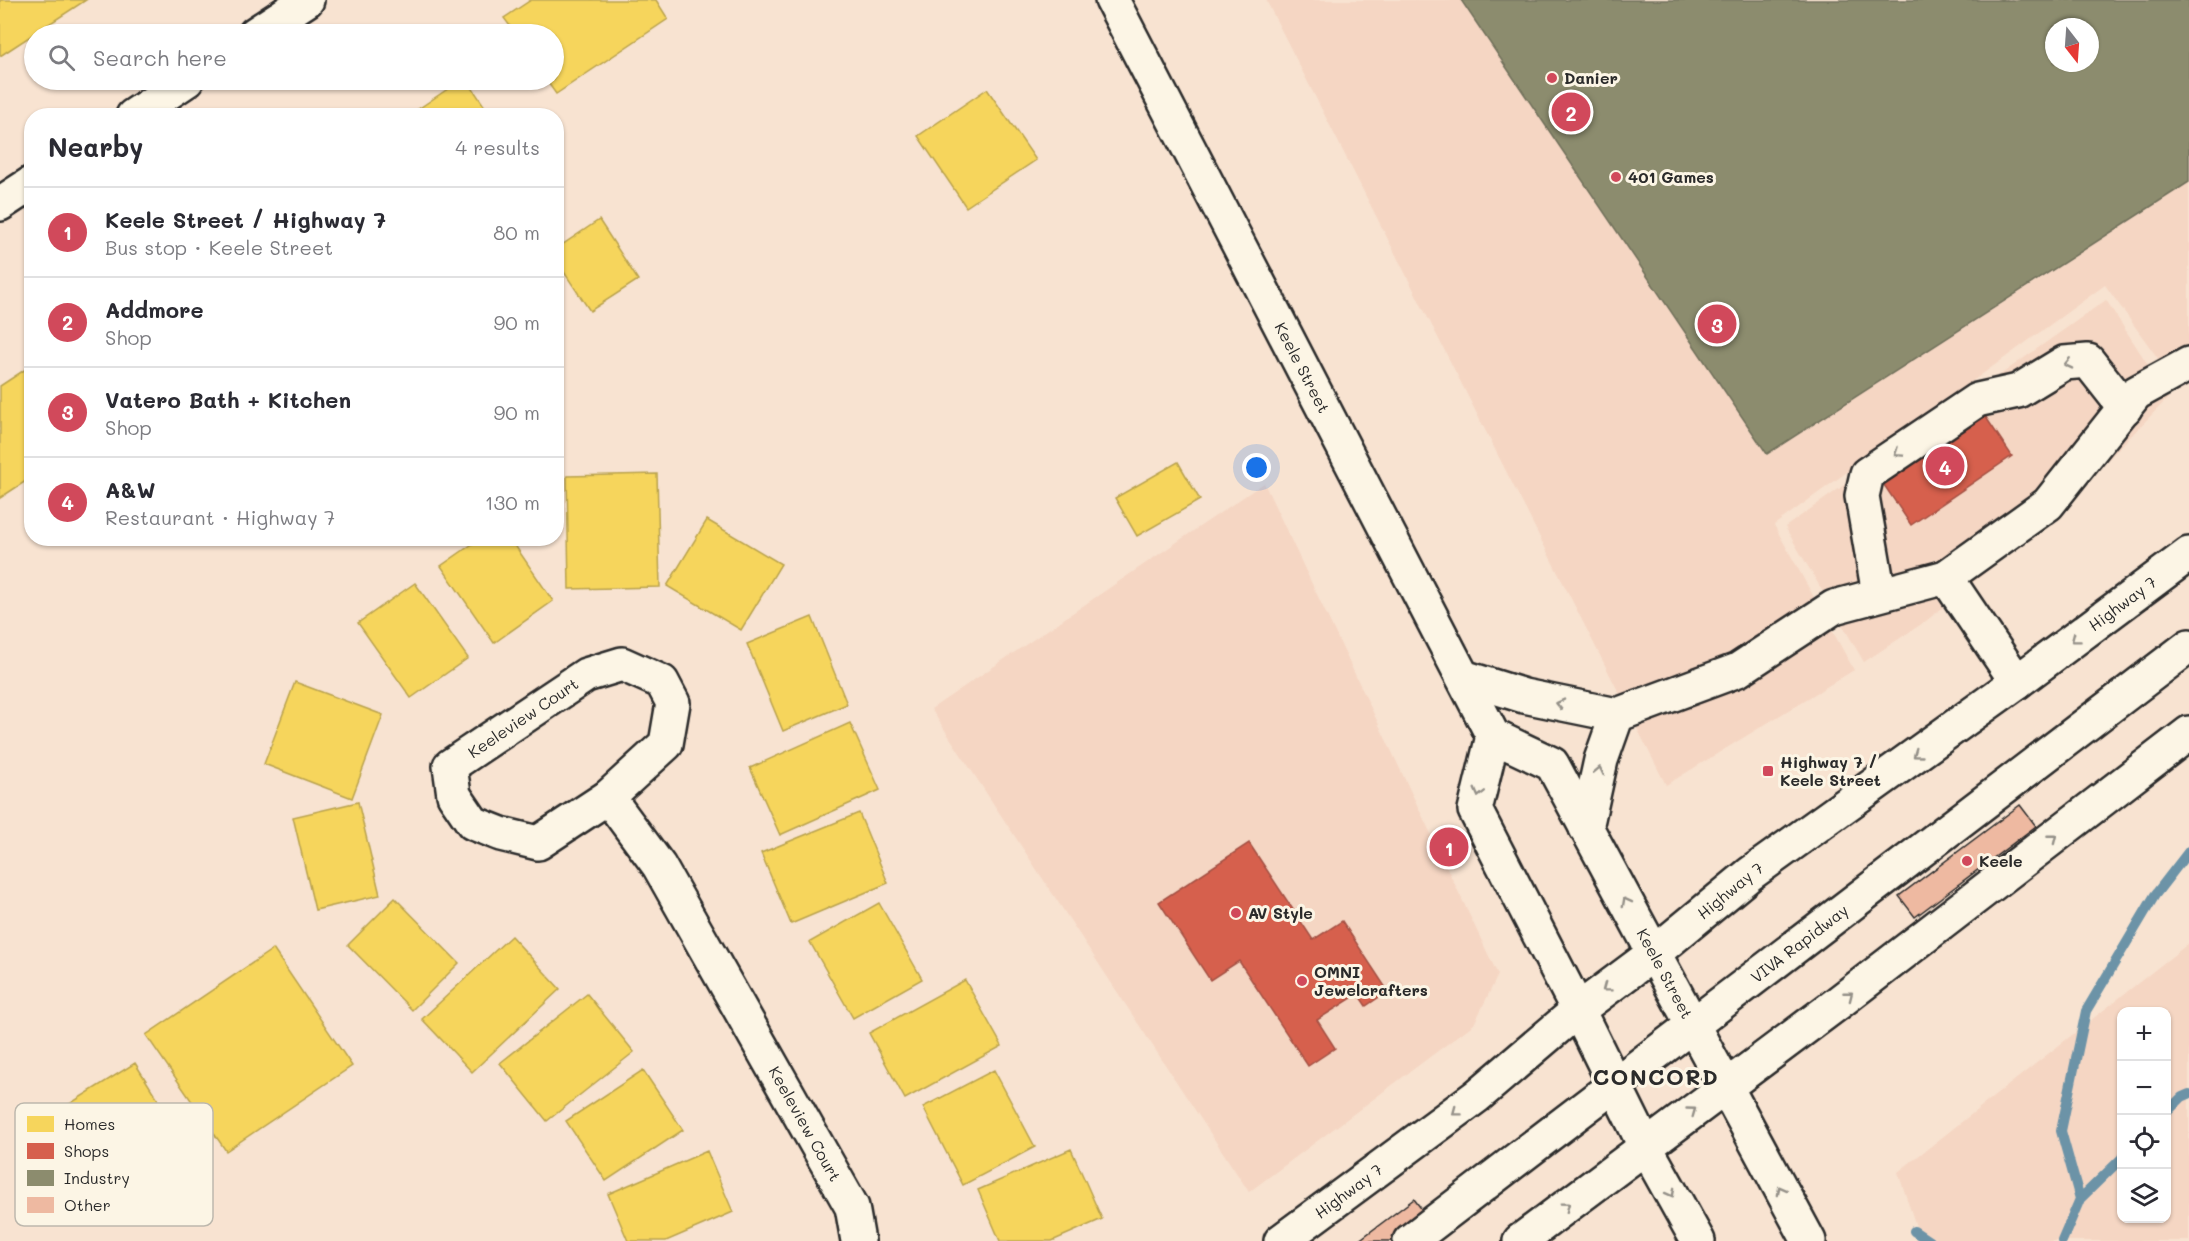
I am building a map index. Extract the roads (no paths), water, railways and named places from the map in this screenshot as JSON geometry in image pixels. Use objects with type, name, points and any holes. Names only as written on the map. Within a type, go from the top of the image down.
[{"type":"main road","points":[[270,24],[307,0]]},
{"type":"main road","name":"Keele Street","points":[[1112,0],[1493,736],[1552,764],[1809,1241]]},
{"type":"main road","points":[[145,108],[172,90]]},
{"type":"main road","points":[[0,204],[24,188]]},
{"type":"main road","points":[[1879,594],[1862,496],[1867,474],[1977,400],[2018,391],[2064,363],[2088,361],[2125,408]]},
{"type":"main road","points":[[1463,677],[1524,696],[1617,715],[1738,670],[1834,607],[1946,577],[2049,504],[2136,393],[2189,364]]},
{"type":"main road","name":"Highway 7","points":[[1281,1241],[1477,1096],[1578,1010],[1653,954],[1750,874],[2018,682],[2189,554]]},
{"type":"main road","points":[[1946,577],[2018,682]]},
{"type":"main road","name":"VIVA Rapidway","points":[[1410,1241],[1691,1024],[2189,646]]},
{"type":"main road","name":"Keeleview Court","points":[[622,664],[662,681],[673,703],[666,744],[608,796],[538,843],[501,834],[473,823],[454,795],[450,766],[586,675],[622,664]]},
{"type":"main road","points":[[1586,828],[1601,760],[1617,715]]},
{"type":"main road","points":[[1520,1241],[1838,1003],[2189,733]]},
{"type":"main road","points":[[1493,736],[1474,810],[1578,1010],[1645,1146],[1698,1241]]},
{"type":"main road","name":"Keeleview Court","points":[[608,796],[659,866],[852,1207],[858,1241]]},
{"type":"waterway","points":[[2080,1199],[2061,1131],[2086,1011],[2155,895],[2189,851]]},
{"type":"waterway","points":[[2171,1108],[2182,1097],[2189,1094]]},
{"type":"waterway","points":[[2062,1241],[2080,1199],[2117,1163]]},
{"type":"waterway","points":[[1914,1231],[1929,1241]]},
{"type":"place","name":"Danier","points":[[1552,78]]},
{"type":"place","name":"Addmore","points":[[1571,112]]},
{"type":"place","name":"401 Games","points":[[1616,177]]},
{"type":"place","name":"Vatero Bath + Kitchen","points":[[1717,324]]},
{"type":"place","name":"A&W","points":[[1945,466]]},
{"type":"place","name":"Highway 7 / Keele Street","points":[[1768,771]]},
{"type":"place","name":"Keele Street / Highway 7","points":[[1449,847]]},
{"type":"place","name":"Keele","points":[[1967,861]]},
{"type":"place","name":"AV Style","points":[[1236,913]]},
{"type":"place","name":"OMNI Jewelcrafters","points":[[1302,981]]},
{"type":"district","name":"CONCORD","points":[[1656,1077]]}]
